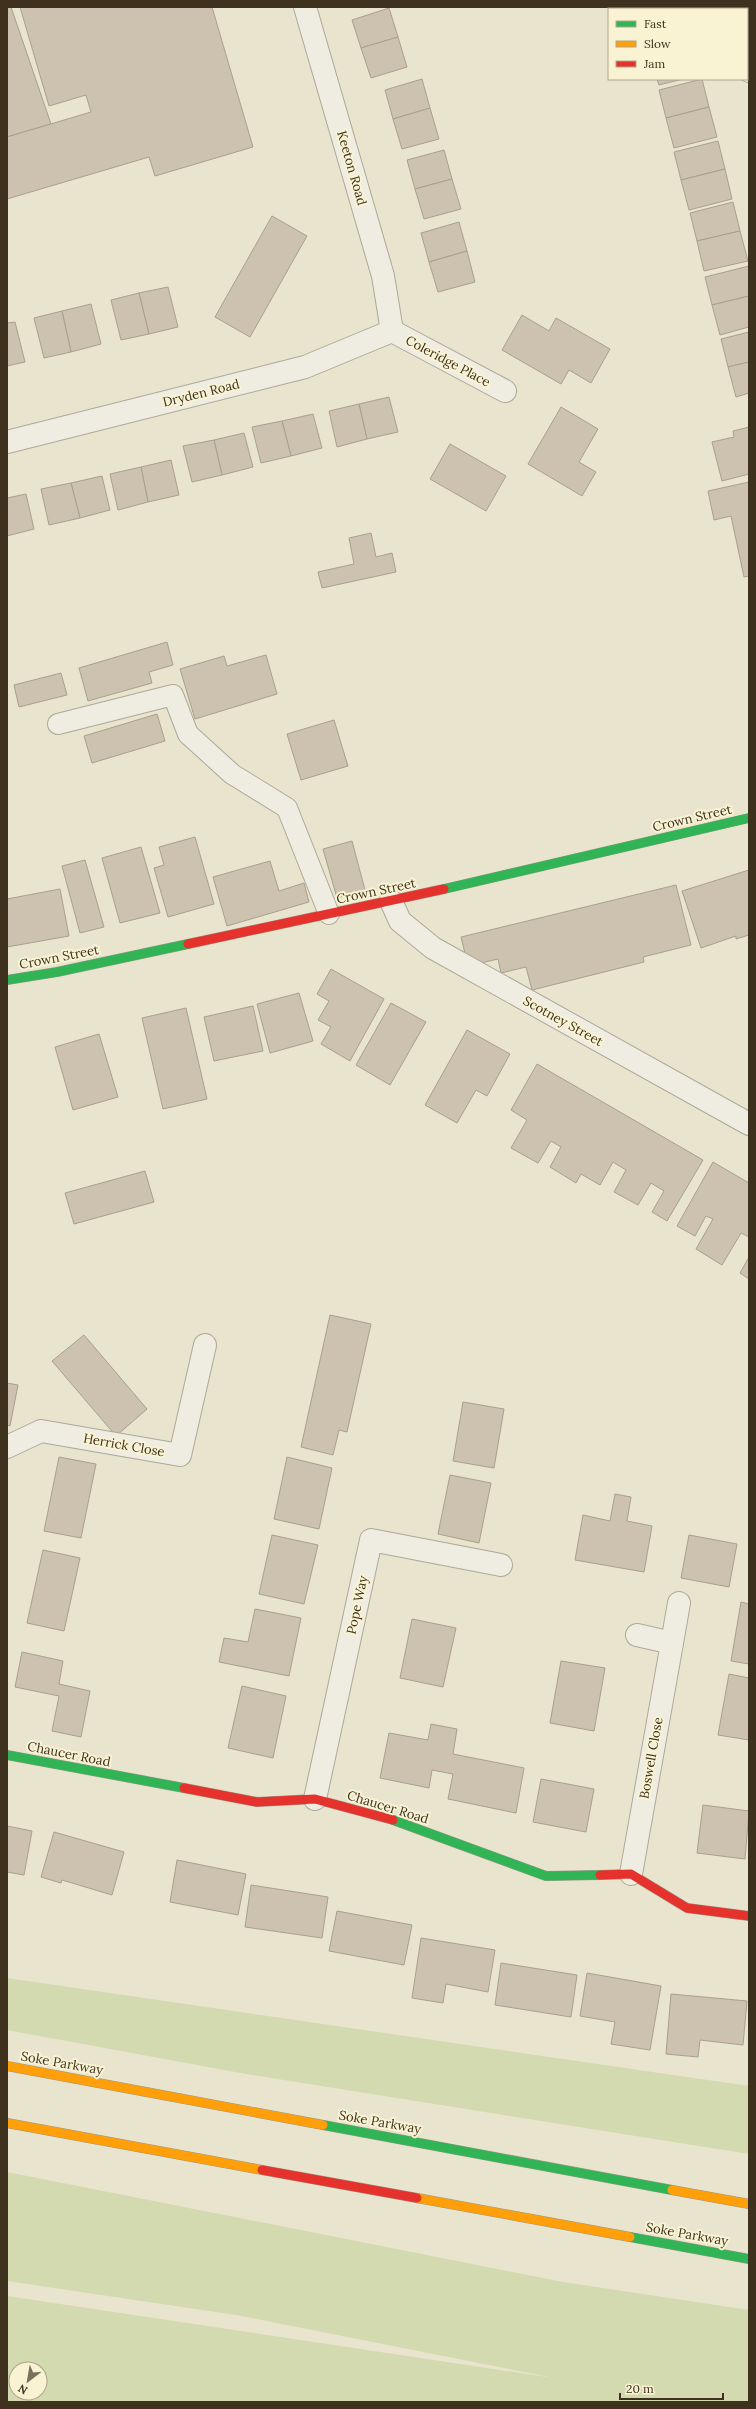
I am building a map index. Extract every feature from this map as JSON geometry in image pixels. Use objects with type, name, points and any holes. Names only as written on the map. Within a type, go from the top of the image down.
[{"type":"main road","name":"Crown Street","points":[[7,980],[57,972],[391,901],[749,818]]},
{"type":"main road","name":"Chaucer Road","points":[[7,1755],[257,1802],[315,1799],[404,1823],[546,1876],[631,1874]]},
{"type":"main road","points":[[631,1874],[687,1908],[749,1916]]},
{"type":"main road","name":"Soke Parkway","points":[[7,2066],[749,2204]]},
{"type":"main road","name":"Soke Parkway","points":[[7,2123],[749,2259]]},
{"type":"street","name":"Keeton Road","points":[[305,7],[383,276],[392,332]]},
{"type":"street","name":"Coleridge Place","points":[[392,332],[505,391]]},
{"type":"street","name":"Dryden Road","points":[[7,442],[305,367],[392,332]]},
{"type":"street","name":"Scotney Street","points":[[391,901],[400,921],[433,948],[749,1124]]},
{"type":"street","name":"Herrick Close","points":[[7,1447],[41,1431],[180,1455],[205,1345]]},
{"type":"street","name":"Pope Way","points":[[315,1799],[371,1540],[501,1566]]},
{"type":"street","name":"Boswell Close","points":[[631,1874],[679,1603]]},
{"type":"street","points":[[637,1635],[672,1643]]},
{"type":"lane","points":[[58,724],[173,695],[188,734],[232,774],[287,808],[329,914]]},
{"type":"green space","points":[[7,1978],[749,2086],[749,2154],[246,2074],[7,2030]]},
{"type":"green space","points":[[7,2172],[563,2282],[749,2310],[749,2402],[7,2402],[7,2296],[554,2378],[236,2315],[7,2281]]},
{"type":"building","points":[[11,7],[51,124],[7,137],[7,8]]},
{"type":"building","points":[[20,7],[212,7],[253,147],[155,176],[149,157],[7,199],[7,137],[91,112],[86,95],[49,106]]},
{"type":"building","points":[[637,7],[684,7],[684,8]]},
{"type":"building","points":[[389,8],[398,37],[361,48],[352,20]]},
{"type":"building","points":[[398,37],[407,67],[371,78],[361,48]]},
{"type":"building","points":[[422,79],[430,108],[393,119],[385,90]]},
{"type":"building","points":[[657,80],[679,80],[659,85]]},
{"type":"building","points":[[702,80],[709,107],[666,118],[659,90]]},
{"type":"building","points":[[709,107],[717,137],[674,148],[666,118]]},
{"type":"building","points":[[430,108],[439,139],[402,149],[393,119]]},
{"type":"building","points":[[718,141],[725,169],[681,180],[674,152]]},
{"type":"building","points":[[444,150],[452,179],[415,189],[407,160]]},
{"type":"building","points":[[725,169],[732,199],[689,210],[681,180]]},
{"type":"building","points":[[452,179],[461,209],[424,219],[415,189]]},
{"type":"building","points":[[733,202],[740,231],[697,241],[690,213]]},
{"type":"building","points":[[272,216],[307,236],[250,337],[215,317]]},
{"type":"building","points":[[459,222],[467,251],[429,262],[421,233]]},
{"type":"building","points":[[740,231],[748,261],[704,271],[697,241]]},
{"type":"building","points":[[467,251],[475,282],[438,292],[429,262]]},
{"type":"building","points":[[749,266],[749,296],[712,305],[705,277]]},
{"type":"building","points":[[168,287],[178,327],[149,334],[139,293]]},
{"type":"building","points":[[139,293],[149,334],[121,340],[111,300]]},
{"type":"building","points":[[749,296],[749,327],[720,335],[712,305]]},
{"type":"building","points":[[91,304],[101,344],[71,352],[62,311]]},
{"type":"building","points":[[62,311],[71,352],[44,358],[34,318]]},
{"type":"building","points":[[522,315],[549,331],[556,318],[610,349],[591,383],[569,370],[561,384],[502,350]]},
{"type":"building","points":[[15,322],[25,362],[7,366],[7,323]]},
{"type":"building","points":[[749,332],[749,362],[728,367],[721,339]]},
{"type":"building","points":[[749,362],[749,393],[736,397],[728,367]]},
{"type":"building","points":[[389,397],[398,432],[367,439],[359,404]]},
{"type":"building","points":[[359,404],[367,439],[337,447],[329,411]]},
{"type":"building","points":[[561,407],[598,429],[579,462],[596,472],[582,496],[528,464]]},
{"type":"building","points":[[313,414],[322,448],[291,456],[282,421]]},
{"type":"building","points":[[282,421],[291,456],[261,463],[252,427]]},
{"type":"building","points":[[749,427],[749,474],[722,481],[712,442],[734,437],[733,431]]},
{"type":"building","points":[[244,433],[253,467],[222,475],[214,440]]},
{"type":"building","points":[[214,440],[222,475],[192,482],[183,446]]},
{"type":"building","points":[[450,444],[506,476],[486,511],[430,479]]},
{"type":"building","points":[[171,460],[179,495],[148,502],[141,467]]},
{"type":"building","points":[[141,467],[148,502],[118,510],[110,474]]},
{"type":"building","points":[[102,476],[110,510],[80,518],[71,483]]},
{"type":"building","points":[[749,482],[749,576],[744,577],[731,516],[714,520],[708,491]]},
{"type":"building","points":[[71,483],[80,518],[49,525],[41,489]]},
{"type":"building","points":[[26,494],[34,529],[7,536],[7,498]]},
{"type":"building","points":[[371,533],[376,557],[392,553],[396,572],[322,588],[318,572],[354,564],[349,538]]},
{"type":"building","points":[[167,642],[173,665],[149,672],[152,683],[88,701],[79,668]]},
{"type":"building","points":[[266,655],[277,694],[195,719],[180,669],[224,656],[227,666]]},
{"type":"building","points":[[61,673],[67,695],[19,707],[14,685]]},
{"type":"building","points":[[157,714],[165,741],[92,763],[84,736]]},
{"type":"building","points":[[334,720],[348,766],[301,780],[287,734]]},
{"type":"building","points":[[195,837],[214,904],[168,917],[154,868],[164,865],[159,847]]},
{"type":"building","points":[[352,841],[365,890],[337,898],[323,849]]},
{"type":"building","points":[[141,847],[160,913],[120,923],[102,858]]},
{"type":"building","points":[[85,860],[104,927],[80,933],[62,866]]},
{"type":"building","points":[[270,861],[279,891],[304,883],[309,902],[227,926],[213,877]]},
{"type":"building","points":[[749,870],[749,935],[736,939],[736,936],[701,948],[682,891]]},
{"type":"building","points":[[676,885],[691,945],[643,957],[644,962],[532,990],[526,967],[501,973],[498,959],[468,966],[461,937]]},
{"type":"building","points":[[60,889],[69,936],[7,947],[7,899]]},
{"type":"building","points":[[331,969],[384,999],[350,1061],[321,1044],[331,1027],[318,1020],[329,1001],[317,994]]},
{"type":"building","points":[[299,993],[313,1041],[270,1053],[257,1004]]},
{"type":"building","points":[[391,1003],[426,1022],[390,1085],[356,1065]]},
{"type":"building","points":[[253,1006],[263,1051],[214,1061],[204,1017]]},
{"type":"building","points":[[186,1008],[207,1099],[163,1109],[142,1018]]},
{"type":"building","points":[[467,1030],[510,1054],[487,1096],[476,1090],[457,1123],[425,1105]]},
{"type":"building","points":[[99,1034],[118,1097],[73,1110],[55,1047]]},
{"type":"building","points":[[537,1064],[703,1160],[667,1221],[652,1212],[664,1191],[651,1183],[638,1205],[614,1192],[626,1170],[613,1162],[600,1185],[581,1174],[576,1183],[550,1167],[561,1147],[551,1141],[538,1163],[511,1148],[527,1120],[511,1110]]},
{"type":"building","points":[[713,1162],[749,1183],[749,1237],[741,1233],[722,1265],[696,1249],[713,1219],[706,1216],[695,1236],[677,1226]]},
{"type":"building","points":[[145,1171],[154,1202],[74,1224],[65,1193]]},
{"type":"building","points":[[749,1257],[749,1279],[740,1273]]},
{"type":"building","points":[[330,1315],[371,1324],[347,1432],[339,1430],[333,1455],[301,1447]]},
{"type":"building","points":[[84,1335],[147,1409],[116,1436],[52,1361]]},
{"type":"building","points":[[7,1383],[18,1385],[10,1426],[7,1425]]},
{"type":"building","points":[[463,1402],[504,1409],[494,1468],[453,1461]]},
{"type":"building","points":[[59,1457],[96,1464],[81,1538],[44,1531]]},
{"type":"building","points":[[287,1457],[332,1468],[319,1529],[274,1519]]},
{"type":"building","points":[[450,1475],[491,1483],[479,1543],[438,1534]]},
{"type":"building","points":[[615,1494],[631,1497],[627,1521],[652,1526],[644,1572],[575,1560],[583,1515],[610,1521]]},
{"type":"building","points":[[272,1535],[318,1545],[304,1604],[259,1594]]},
{"type":"building","points":[[689,1535],[737,1544],[729,1587],[681,1578]]},
{"type":"building","points":[[43,1550],[80,1558],[64,1631],[27,1623]]},
{"type":"building","points":[[741,1602],[749,1604],[749,1664],[731,1661]]},
{"type":"building","points":[[255,1609],[301,1618],[289,1676],[219,1662],[224,1638],[248,1642]]},
{"type":"building","points":[[412,1619],[456,1628],[443,1687],[400,1678]]},
{"type":"building","points":[[22,1652],[63,1661],[59,1684],[90,1691],[81,1737],[52,1731],[59,1696],[15,1687]]},
{"type":"building","points":[[561,1661],[605,1668],[594,1731],[550,1723]]},
{"type":"building","points":[[729,1674],[749,1678],[749,1740],[718,1735]]},
{"type":"building","points":[[242,1686],[286,1696],[273,1758],[228,1748]]},
{"type":"building","points":[[431,1724],[457,1729],[453,1754],[524,1768],[516,1813],[448,1799],[453,1774],[432,1770],[429,1788],[380,1778],[389,1733],[428,1740]]},
{"type":"building","points":[[541,1779],[594,1789],[586,1832],[533,1822]]},
{"type":"building","points":[[703,1805],[749,1811],[745,1859],[697,1853]]},
{"type":"building","points":[[7,1826],[32,1831],[24,1875],[7,1872]]},
{"type":"building","points":[[54,1832],[124,1852],[112,1895],[62,1880],[61,1883],[41,1877]]},
{"type":"building","points":[[177,1860],[246,1874],[238,1915],[170,1902]]},
{"type":"building","points":[[251,1885],[328,1897],[322,1938],[245,1927]]},
{"type":"building","points":[[337,1911],[412,1925],[404,1965],[329,1951]]},
{"type":"building","points":[[421,1938],[495,1950],[488,1992],[446,1984],[443,2003],[412,1998]]},
{"type":"building","points":[[501,1963],[577,1975],[571,2017],[495,2005]]},
{"type":"building","points":[[587,1973],[661,1986],[650,2050],[611,2044],[615,2022],[580,2016]]},
{"type":"building","points":[[671,1994],[747,2001],[743,2045],[700,2040],[698,2057],[666,2054]]},
{"type":"traffic: fast","points":[[444,889],[749,818]]},
{"type":"traffic: fast","points":[[7,980],[57,972],[188,944]]},
{"type":"traffic: fast","points":[[7,1755],[184,1788]]},
{"type":"traffic: fast","points":[[393,1820],[546,1876],[600,1875]]},
{"type":"traffic: fast","points":[[323,2125],[672,2190]]},
{"type":"traffic: fast","points":[[630,2237],[749,2259]]},
{"type":"traffic: slow","points":[[7,2066],[323,2125]]},
{"type":"traffic: slow","points":[[7,2123],[262,2170]]},
{"type":"traffic: slow","points":[[672,2190],[749,2204]]},
{"type":"traffic: slow","points":[[417,2198],[630,2237]]},
{"type":"traffic: jam","points":[[188,944],[444,889]]},
{"type":"traffic: jam","points":[[184,1788],[257,1802],[315,1799],[393,1820]]},
{"type":"traffic: jam","points":[[600,1875],[631,1874],[687,1908],[749,1916]]},
{"type":"traffic: jam","points":[[262,2170],[417,2198]]}]
